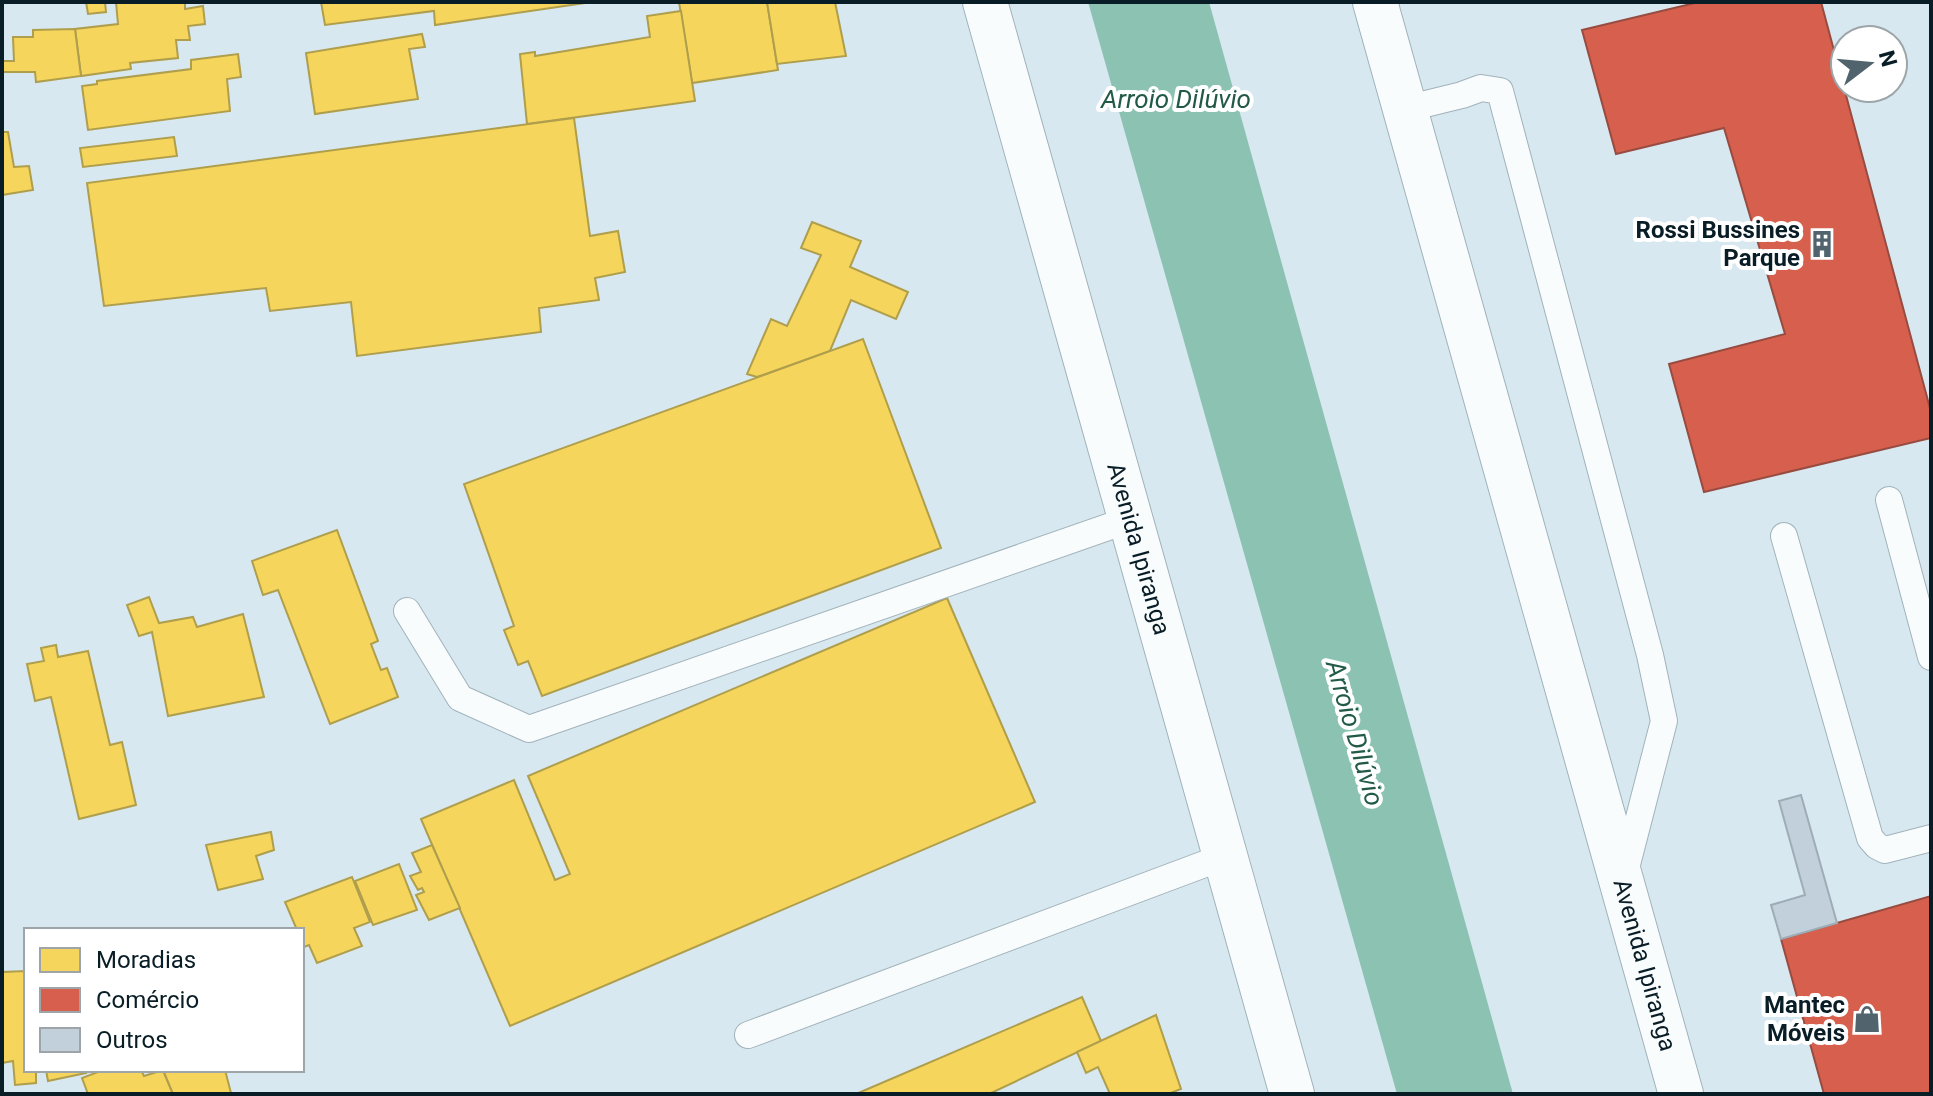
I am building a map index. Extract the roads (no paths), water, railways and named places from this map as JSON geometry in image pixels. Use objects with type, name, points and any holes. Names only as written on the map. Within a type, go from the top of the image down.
[{"type":"main road","name":"Avenida Ipiranga","points":[[985,2],[1292,1094]]},
{"type":"main road","name":"Avenida Ipiranga","points":[[1375,2],[1681,1094]]},
{"type":"lane","points":[[1405,109],[1481,88],[1500,91],[1650,655],[1664,721],[1622,883]]},
{"type":"lane","points":[[1889,500],[1931,657]]},
{"type":"lane","points":[[407,611],[460,698],[529,729],[1131,519]]},
{"type":"lane","points":[[1784,536],[1870,838],[1885,850],[1931,838]]},
{"type":"lane","points":[[748,1035],[1226,856]]},
{"type":"water","name":"Arroio Dilúvio","points":[[1088,2],[1209,2],[1513,1094],[1397,1094]]},
{"type":"place","name":"Rossi Bussines Parque","points":[[1822,244]]},
{"type":"place","name":"Mantec Móveis","points":[[1867,1019]]}]
